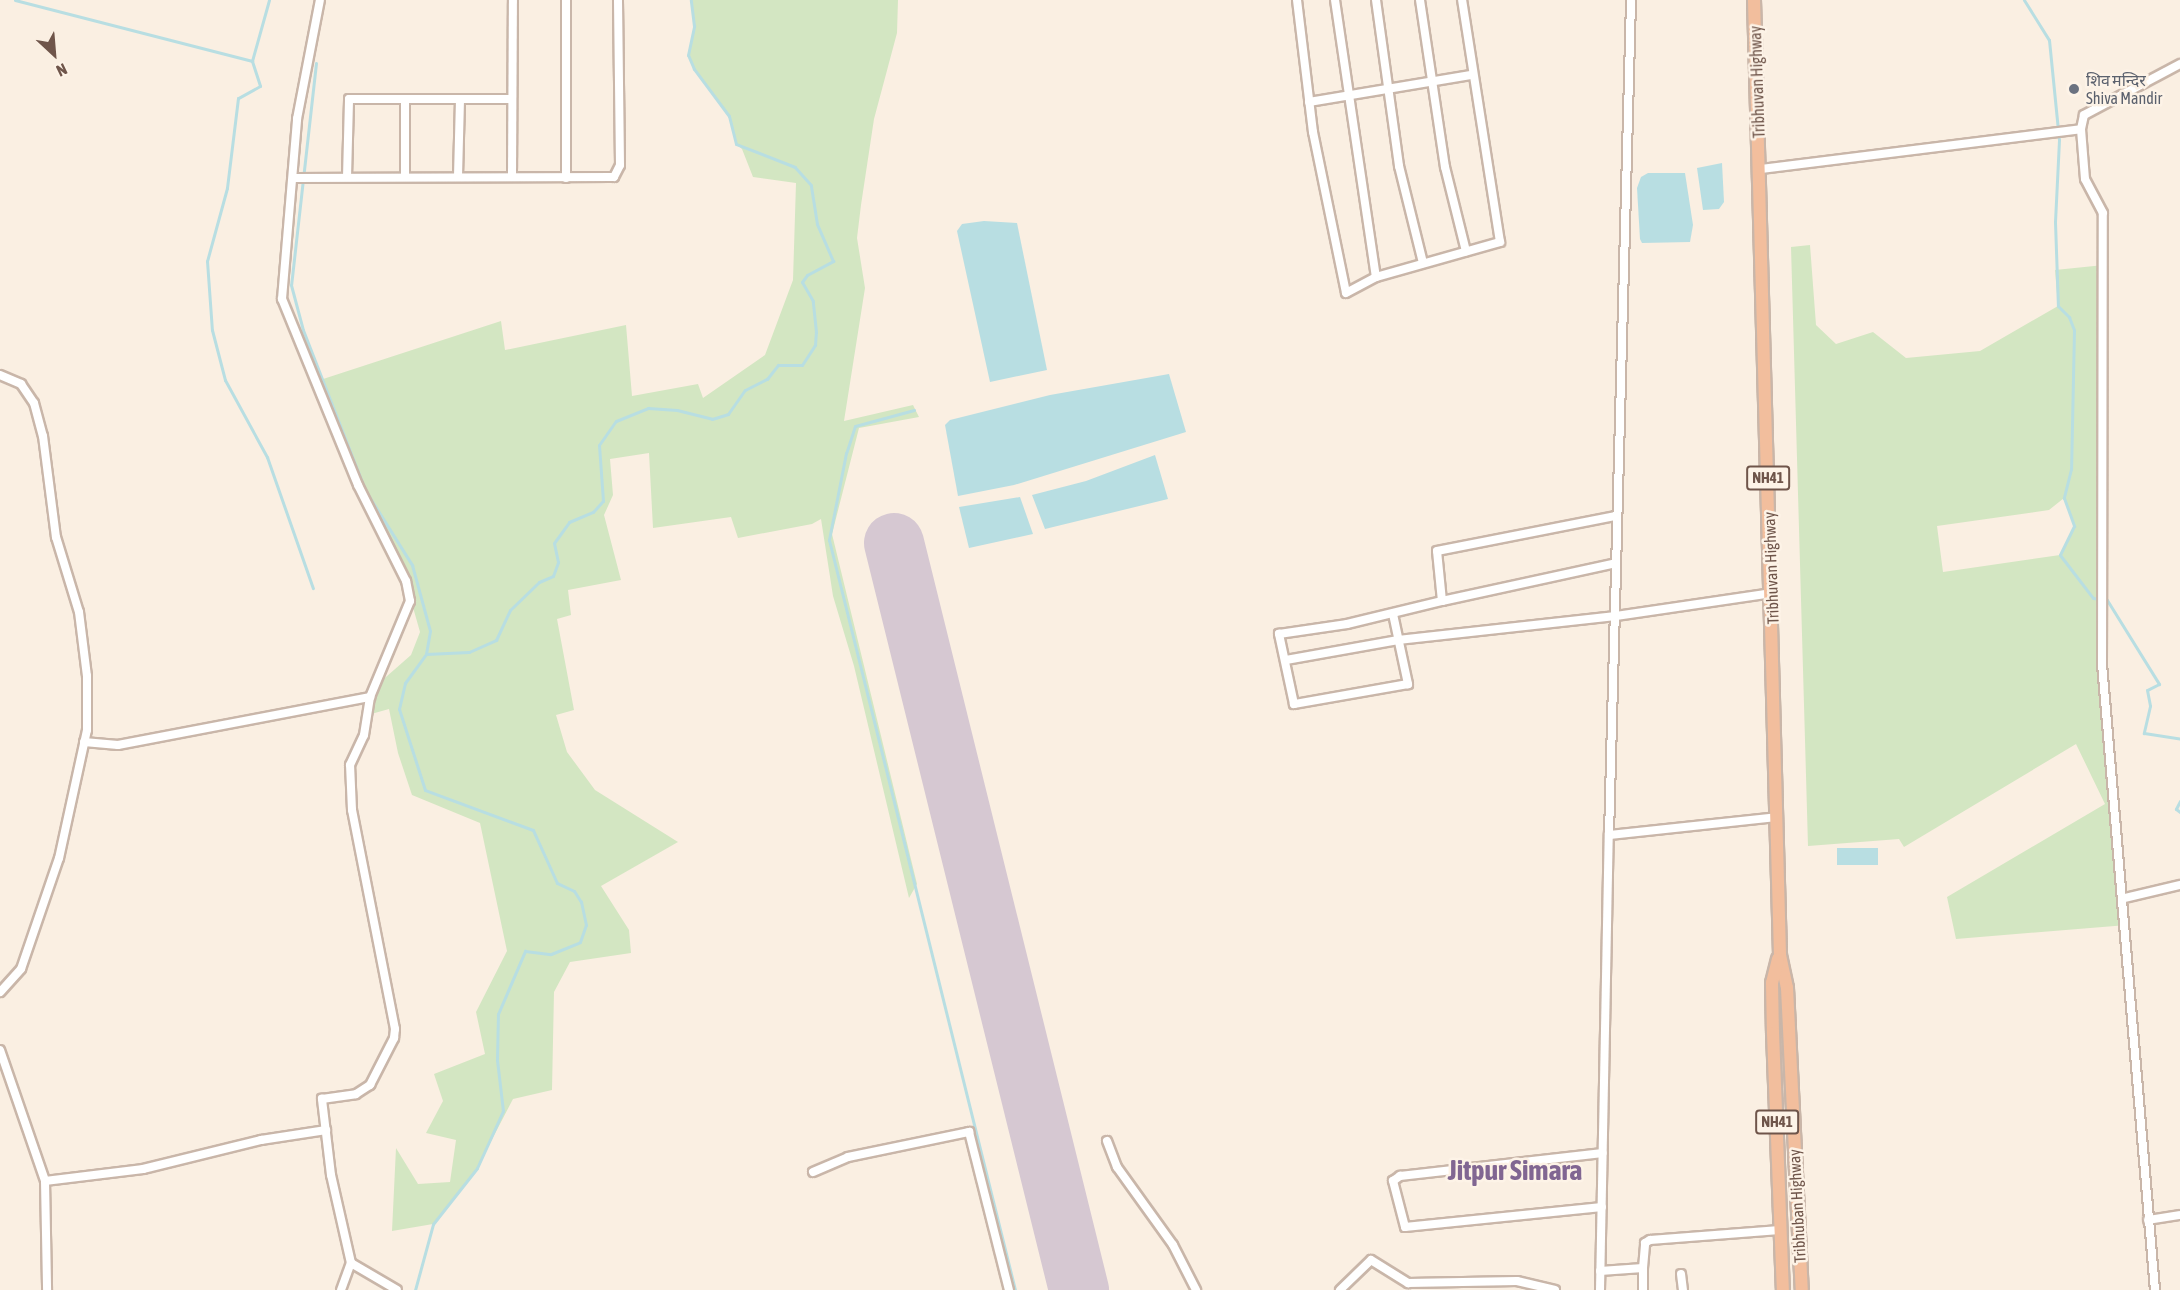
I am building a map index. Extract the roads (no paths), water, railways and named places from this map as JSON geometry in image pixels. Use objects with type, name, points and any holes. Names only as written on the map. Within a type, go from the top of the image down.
[{"type":"highway","name":"Tribhuvan Highway","points":[[1754,0],[1761,169],[1780,955]]},
{"type":"highway","name":"Tribhuban Highway","points":[[1780,955],[1772,983],[1783,1290]]},
{"type":"highway","name":"Tribhuban Highway","points":[[1780,955],[1787,988],[1802,1290]]},
{"type":"street","points":[[320,0],[297,119],[296,177],[282,299],[358,485],[410,591],[410,601],[370,697],[364,735],[350,765],[352,810],[394,1012],[394,1038],[370,1085],[356,1094],[322,1099],[331,1175],[351,1263],[341,1290]]},
{"type":"street","points":[[512,177],[513,0]]},
{"type":"street","points":[[566,0],[566,178]]},
{"type":"street","points":[[296,177],[458,176],[605,180],[618,173],[618,0]]},
{"type":"street","points":[[1297,0],[1309,102],[1343,287],[1346,293],[1376,277],[1500,242],[1471,75],[1462,0]]},
{"type":"street","points":[[1335,0],[1346,96],[1376,277]]},
{"type":"street","points":[[1376,0],[1399,166],[1423,263]]},
{"type":"street","points":[[1420,0],[1445,167],[1466,251]]},
{"type":"street","points":[[1600,1290],[1609,835],[1616,616],[1615,516],[1631,0]]},
{"type":"street","points":[[2156,1290],[2148,1220],[2125,898],[2106,728],[2101,604],[2103,213],[2085,179],[2081,129],[2084,115],[2180,64]]},
{"type":"street","points":[[1309,102],[1471,75]]},
{"type":"street","points":[[347,177],[349,99],[512,99]]},
{"type":"street","points":[[458,176],[460,99]]},
{"type":"street","points":[[405,100],[405,176]]},
{"type":"street","points":[[1761,169],[2081,129]]},
{"type":"street","points":[[0,375],[21,384],[34,403],[43,436],[56,537],[72,581],[87,676],[84,742],[59,858],[21,969],[0,992]]},
{"type":"street","points":[[1442,601],[1437,551],[1615,516]]},
{"type":"street","points":[[1393,614],[1408,684],[1294,704],[1279,634],[1393,614],[1616,563]]},
{"type":"street","points":[[1286,660],[1398,639],[1616,616],[1772,593]]},
{"type":"street","points":[[84,742],[118,745],[370,697]]},
{"type":"street","points":[[1609,835],[1777,817]]},
{"type":"street","points":[[2125,898],[2180,885]]},
{"type":"street","points":[[0,1050],[45,1181],[47,1289]]},
{"type":"street","points":[[45,1181],[143,1168],[261,1140],[326,1130]]},
{"type":"street","points":[[813,1172],[848,1157],[969,1132],[1009,1290]]},
{"type":"street","points":[[1107,1141],[1117,1167],[1173,1245],[1196,1290]]},
{"type":"street","points":[[1602,1207],[1405,1227],[1393,1181],[1400,1176],[1603,1153]]},
{"type":"street","points":[[2148,1220],[2180,1215]]},
{"type":"street","points":[[1643,1290],[1645,1243],[1650,1240],[1780,1230]]},
{"type":"street","points":[[1340,1290],[1371,1260],[1407,1283],[1517,1281],[1551,1289]]},
{"type":"street","points":[[351,1263],[396,1290]]},
{"type":"street","points":[[1600,1271],[1643,1268]]},
{"type":"street","points":[[1681,1274],[1683,1290]]},
{"type":"water","points":[[1722,163],[1724,202],[1719,209],[1703,210],[1697,168]]},
{"type":"water","points":[[1648,173],[1685,173],[1693,225],[1690,242],[1642,243],[1637,188],[1641,177]]},
{"type":"water","points":[[984,221],[1017,223],[1047,370],[990,382],[957,231],[962,224]]},
{"type":"water","points":[[1169,374],[1186,432],[1014,485],[958,496],[945,425],[950,420],[1050,395]]},
{"type":"water","points":[[1155,455],[1168,499],[1045,529],[1032,495],[1086,481]]},
{"type":"water","points":[[1020,497],[1033,534],[969,548],[959,507]]},
{"type":"water","points":[[1837,848],[1878,848],[1878,865],[1837,865]]},
{"type":"waterway","points":[[15,0],[252,61]]},
{"type":"waterway","points":[[269,0],[252,61],[260,86],[238,98],[227,188],[207,261],[212,330],[225,380],[267,457],[313,588]]},
{"type":"waterway","points":[[415,1290],[433,1224],[477,1168],[503,1111],[497,1060],[498,1014],[525,951],[551,954],[580,942],[586,925],[581,902],[574,891],[557,883],[533,830],[425,790],[399,709],[405,683],[426,654],[469,652],[496,640],[510,610],[539,582],[553,576],[558,562],[554,543],[569,522],[593,512],[603,501],[599,445],[616,421],[648,408],[677,410],[712,419],[728,414],[745,390],[767,379],[778,365],[802,365],[815,345],[816,332],[813,301],[802,282],[807,275],[833,261],[817,224],[811,185],[795,167],[736,144],[729,116],[694,69],[688,55],[694,26],[691,0]]},
{"type":"waterway","points":[[2024,0],[2049,40],[2059,140],[2055,222],[2058,306],[2069,317],[2074,330],[2071,469],[2064,498],[2074,526],[2060,555],[2093,598],[2107,600],[2159,684],[2147,690],[2150,706],[2144,733],[2180,739]]},
{"type":"waterway","points":[[316,63],[291,285],[303,330],[365,490],[412,565],[430,631],[426,654]]},
{"type":"waterway","points":[[914,410],[855,426],[846,453],[829,540],[1015,1290]]},
{"type":"waterway","points":[[2180,801],[2176,809],[2180,812]]},
{"type":"place","name":"शिव मन्दिर Shiva Mandir","points":[[2074,89]]},
{"type":"district","name":"Jitpur Simara","points":[[1515,1170]]}]
